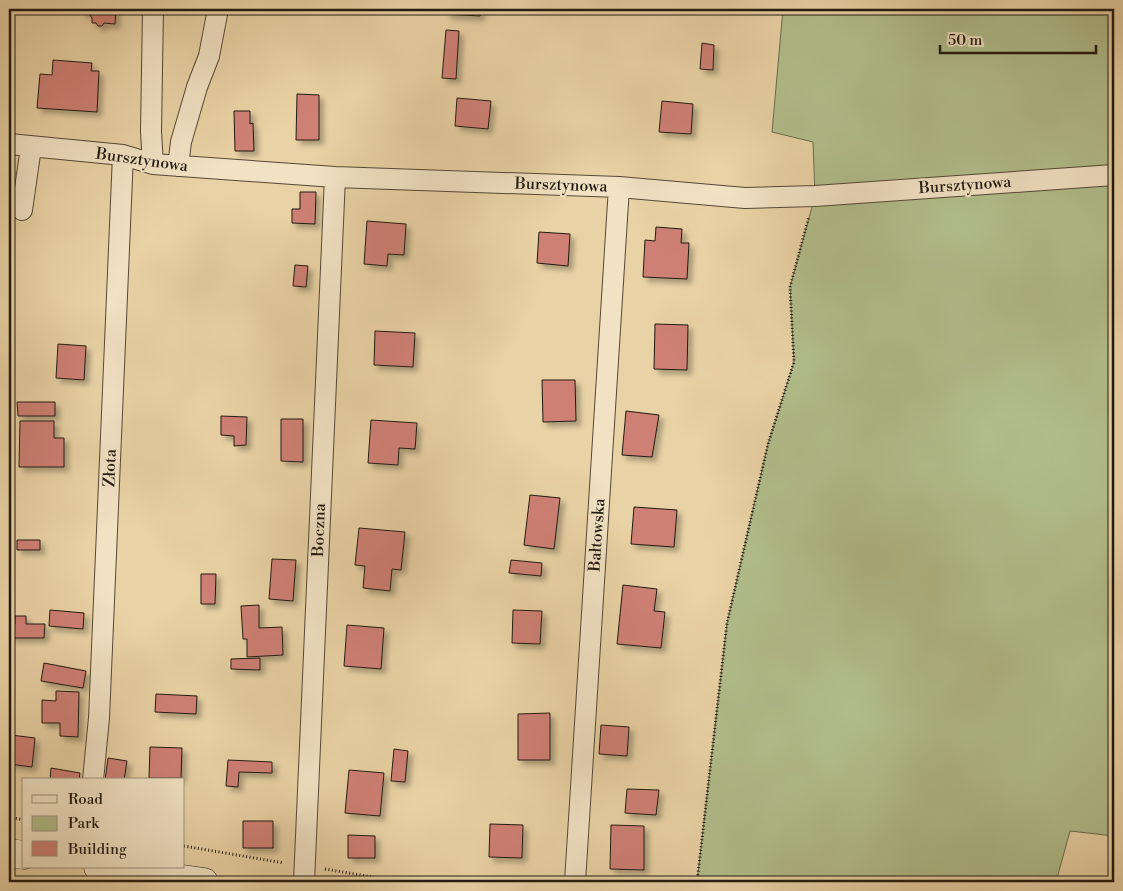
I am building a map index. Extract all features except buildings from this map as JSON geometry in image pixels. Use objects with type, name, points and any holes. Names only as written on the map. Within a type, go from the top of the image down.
[{"type":"main road","points":[[9,852],[22,855]]},
{"type":"main road","points":[[105,868],[204,882]]},
{"type":"street","points":[[153,9],[153,164]]},
{"type":"street","points":[[178,166],[181,142],[197,87],[209,56],[218,9]]},
{"type":"street","name":"Bursztynowa","points":[[9,144],[123,155],[153,164],[335,178],[619,187],[745,198],[815,196],[1114,175]]},
{"type":"street","points":[[22,210],[31,146]]},
{"type":"street","name":"Złota","points":[[92,778],[99,718],[123,155]]},
{"type":"street","name":"Boczna","points":[[304,882],[335,178]]},
{"type":"street","name":"Bałtowska","points":[[575,882],[619,187]]},
{"type":"path","points":[[697,882],[727,623],[768,444],[794,362],[790,287],[815,196]]},
{"type":"path","points":[[9,817],[22,820]]},
{"type":"path","points":[[9,881],[16,882]]},
{"type":"green space","points":[[783,9],[1114,9],[1114,836],[1070,831],[1056,882],[697,882],[727,623],[768,444],[794,362],[790,287],[815,196],[813,142],[772,132]]}]
